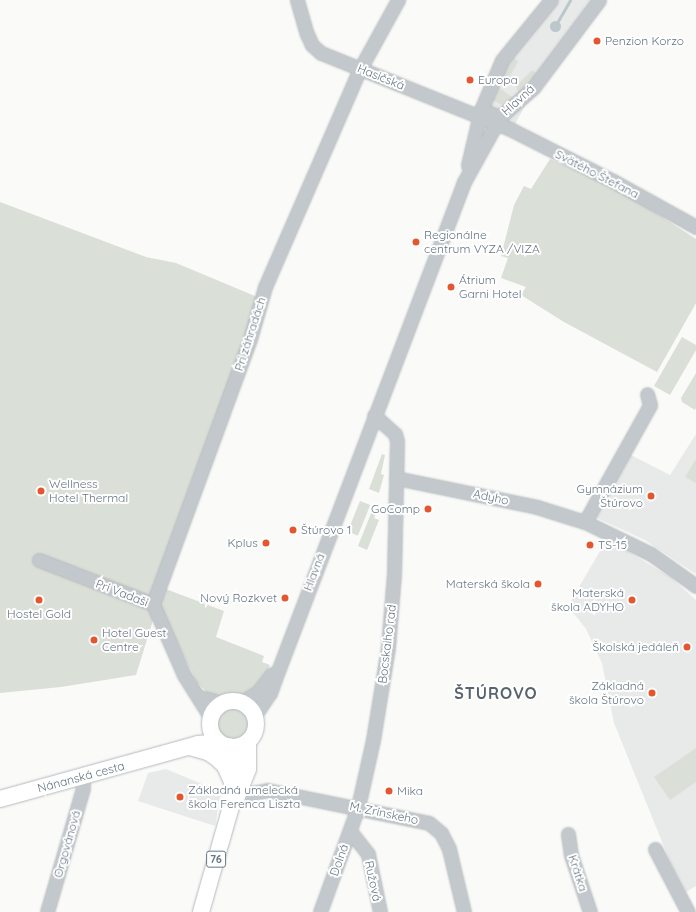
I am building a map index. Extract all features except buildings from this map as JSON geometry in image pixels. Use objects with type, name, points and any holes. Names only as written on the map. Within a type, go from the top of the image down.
[{"type":"main road","points":[[161,754],[210,721],[222,703],[232,700],[242,702],[255,714]]},
{"type":"main road","name":"76","points":[[201,912],[235,795],[248,769],[248,742],[256,729],[255,714]]},
{"type":"main road","name":"76","points":[[210,721],[211,732],[224,745],[234,759],[235,795]]},
{"type":"main road","points":[[224,745],[248,742]]},
{"type":"main road","name":"Nánanská cesta","points":[[0,799],[188,747],[224,745]]},
{"type":"main road","points":[[188,747],[208,752],[225,766],[235,795]]},
{"type":"street","name":"Hasičská","points":[[297,0],[303,25],[312,45],[321,53],[480,114]]},
{"type":"street","name":"Pri záhradách","points":[[153,604],[250,339],[265,287],[360,69],[398,0]]},
{"type":"street","name":"Hlavná","points":[[464,182],[480,114],[502,60],[551,0]]},
{"type":"street","name":"Hlavná","points":[[255,714],[270,693],[374,415],[464,182],[498,120],[533,88],[600,0]]},
{"type":"street","name":"Hlavná","points":[[480,114],[498,120]]},
{"type":"street","name":"Svätého Štefana","points":[[498,120],[614,181],[696,227]]},
{"type":"street","points":[[585,522],[650,405],[647,394]]},
{"type":"street","points":[[374,415],[395,434],[396,478]]},
{"type":"street","name":"Adyho","points":[[396,478],[537,506],[585,522],[624,538],[656,557],[696,586]]},
{"type":"street","name":"Bocskaiho rad","points":[[358,807],[373,740],[388,647],[394,574],[396,478]]},
{"type":"street","name":"Pri Vadaši","points":[[39,560],[153,604],[184,675],[200,697],[210,721]]},
{"type":"street","name":"Hlavná","points":[[242,702],[258,692],[280,663]]},
{"type":"street","points":[[200,697],[222,703]]},
{"type":"street","points":[[248,769],[253,781],[266,790]]},
{"type":"street","name":"Orgovánová","points":[[47,912],[83,788],[83,775]]},
{"type":"street","points":[[235,795],[266,790]]},
{"type":"street","name":"M. Zrínskeho","points":[[266,790],[421,820],[436,828],[445,838],[450,849],[464,912]]},
{"type":"street","name":"Dolná","points":[[320,912],[358,807]]},
{"type":"street","name":"Ružová","points":[[350,831],[368,854],[380,912]]},
{"type":"street","name":"Krátka","points":[[568,834],[571,854],[590,912]]},
{"type":"street","points":[[655,849],[688,912]]},
{"type":"shaded area","points":[[543,0],[604,0],[526,104],[514,126],[476,111]]},
{"type":"shaded area","points":[[553,21],[557,21],[559,22],[559,30],[553,31],[550,28],[550,24]]},
{"type":"shaded area","points":[[512,55],[518,62],[508,79],[499,79]]},
{"type":"shaded area","points":[[532,70],[538,74],[519,94],[516,86]]},
{"type":"shaded area","points":[[496,85],[514,99],[504,106],[492,100]]},
{"type":"shaded area","points":[[550,159],[620,190],[696,239],[696,303],[657,372],[564,322],[521,295],[526,287],[501,278],[508,258],[501,256],[514,205],[524,186],[531,189]]},
{"type":"shaded area","points":[[0,202],[146,257],[176,263],[257,297],[163,588],[224,611],[216,637],[264,656],[262,662],[270,665],[263,678],[249,693],[222,699],[211,697],[197,682],[158,604],[136,675],[61,687],[0,693]]},
{"type":"shaded area","points":[[682,337],[696,345],[696,350],[670,395],[654,386]]},
{"type":"shaded area","points":[[696,373],[695,410],[682,402],[681,398]]},
{"type":"shaded area","name":"Gymnázium Štúrovo","points":[[696,434],[696,574],[645,540],[595,517],[629,454],[670,475]]},
{"type":"shaded area","points":[[382,454],[385,455],[381,474],[384,475],[379,493],[369,489]]},
{"type":"shaded area","points":[[696,459],[696,483],[685,477]]},
{"type":"shaded area","points":[[360,501],[370,505],[358,536],[348,532]]},
{"type":"shaded area","points":[[374,506],[378,508],[374,518],[379,520],[367,550],[358,546]]},
{"type":"shaded area","name":"Základná škola Štúrovo","points":[[607,539],[670,577],[696,600],[696,886],[686,892],[669,859],[614,723],[602,663],[586,629],[568,606]]},
{"type":"shaded area","points":[[233,707],[239,708],[245,712],[249,718],[249,730],[245,736],[239,740],[233,741],[227,740],[221,736],[217,730],[216,724],[217,718],[221,712],[227,708]]},
{"type":"shaded area","points":[[696,748],[696,782],[670,800],[654,777]]},
{"type":"shaded area","name":"Základná umelecká škola Ferenca Liszta","points":[[166,769],[221,792],[215,826],[138,801],[148,773]]},
{"type":"waterway","points":[[558,21],[570,0]]},
{"type":"place","name":"Penzion Korzo","points":[[597,41]]},
{"type":"place","name":"Europa","points":[[470,80]]},
{"type":"place","name":"Regionálne centrum VYZA /VIZA","points":[[416,242]]},
{"type":"place","name":"Átrium Garni Hotel","points":[[451,287]]},
{"type":"place","name":"Wellness Hotel Thermal","points":[[41,491]]},
{"type":"place","name":"Gymnázium Štúrovo","points":[[651,496]]},
{"type":"place","name":"GoComp","points":[[428,509]]},
{"type":"place","name":"Štúrovo 1","points":[[293,530]]},
{"type":"place","name":"Kplus","points":[[266,543]]},
{"type":"place","name":"TS-15","points":[[590,545]]},
{"type":"place","name":"Materská škola","points":[[538,584]]},
{"type":"place","name":"Nový Rozkvet","points":[[285,598]]},
{"type":"place","name":"Hostel Gold","points":[[39,600]]},
{"type":"place","name":"Materská škola ADYHO","points":[[632,600]]},
{"type":"place","name":"Hotel Guest Centre","points":[[94,640]]},
{"type":"place","name":"Školská jedáleň","points":[[687,647]]},
{"type":"place","name":"Základná škola Štúrovo","points":[[652,693]]},
{"type":"place","name":"Mika","points":[[389,791]]},
{"type":"place","name":"Základná umelecká škola Ferenca Liszta","points":[[180,797]]},
{"type":"district","name":"ŠTÚROVO","points":[[496,693]]}]
